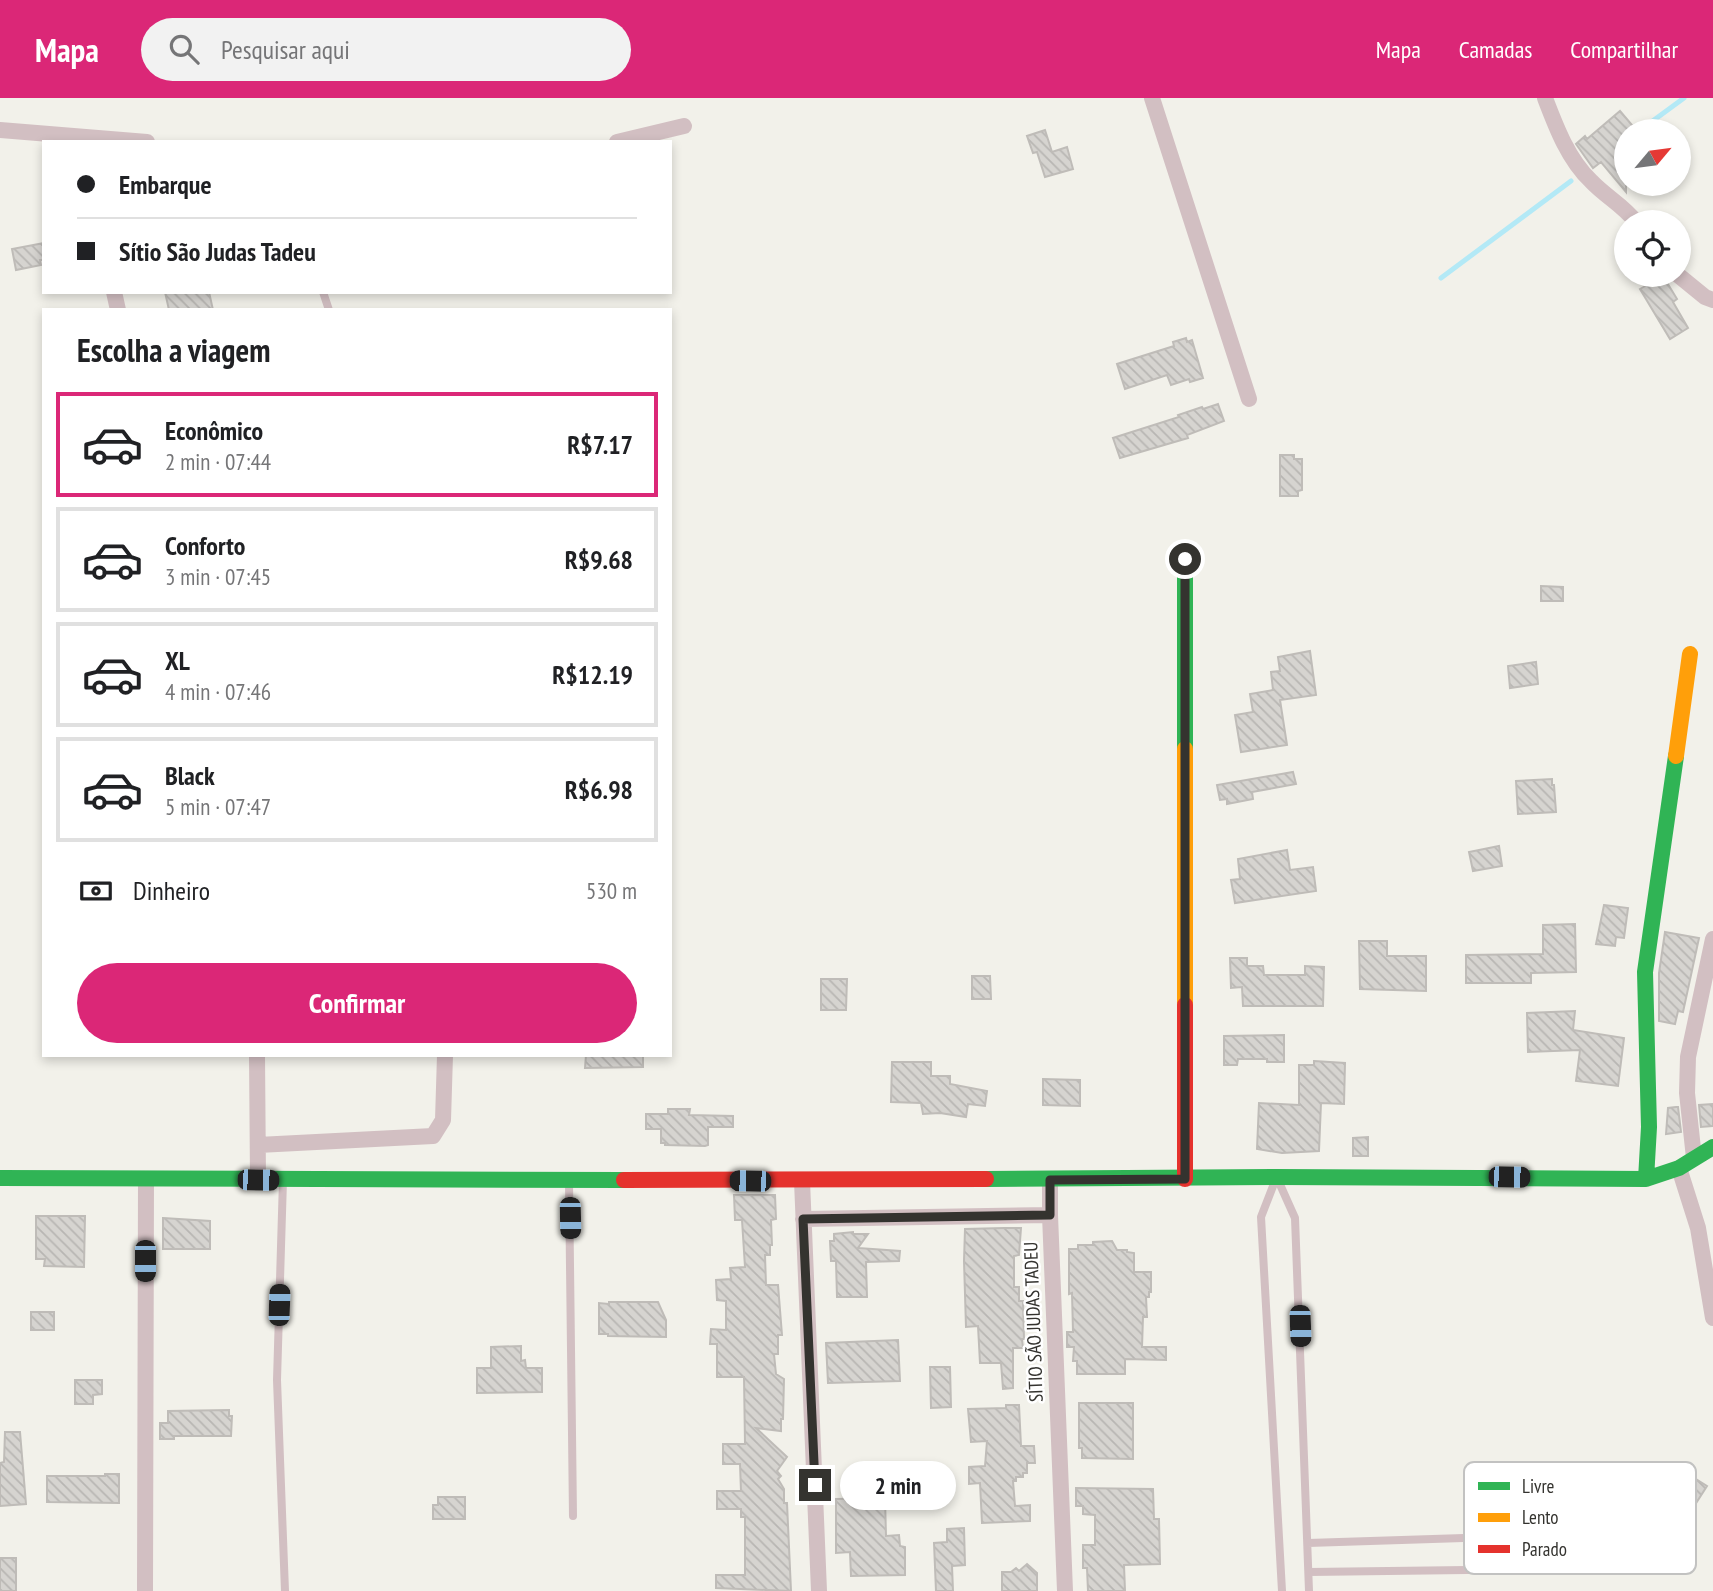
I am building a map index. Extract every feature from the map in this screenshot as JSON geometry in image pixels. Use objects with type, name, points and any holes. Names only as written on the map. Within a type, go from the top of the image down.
[{"type":"street","points":[[1153,98],[1249,399]]},
{"type":"street","points":[[1545,98],[1555,124],[1578,166],[1626,210]]},
{"type":"street","points":[[625,140],[684,126]]},
{"type":"street","points":[[0,130],[99,140]]},
{"type":"street","points":[[1691,286],[1705,298],[1713,300]]},
{"type":"street","points":[[1185,559],[1185,1179]]},
{"type":"street","points":[[1646,1179],[1649,1080],[1643,1012],[1644,972],[1690,654]]},
{"type":"street","points":[[1694,1158],[1687,1076],[1688,1057],[1706,1006],[1713,939]]},
{"type":"street","points":[[257,1057],[258,1180]]},
{"type":"street","points":[[258,1145],[433,1136],[443,1120],[445,1057]]},
{"type":"street","points":[[0,1178],[802,1181],[1277,1177],[1646,1179],[1679,1168],[1713,1147]]},
{"type":"street","points":[[1679,1168],[1698,1228],[1713,1318]]},
{"type":"street","points":[[145,1591],[146,1179]]},
{"type":"street","points":[[1050,1180],[1050,1215]]},
{"type":"street","points":[[802,1181],[820,1591]]},
{"type":"street","name":"SÍTIO SÃO JUDAS TADEU","points":[[803,1219],[1050,1215],[1065,1591]]},
{"type":"lane","points":[[1277,1177],[1296,1218],[1309,1591]]},
{"type":"lane","points":[[1277,1177],[1261,1217],[1282,1591]]},
{"type":"lane","points":[[569,1179],[573,1516]]},
{"type":"lane","points":[[283,1180],[277,1380],[285,1591]]},
{"type":"lane","points":[[1308,1543],[1464,1538]]},
{"type":"lane","points":[[1309,1572],[1464,1570]]},
{"type":"building","points":[[1620,111],[1627,119],[1614,119],[1614,178],[1601,162],[1593,168],[1576,144],[1585,136],[1587,139]]},
{"type":"building","points":[[1045,130],[1052,152],[1067,147],[1073,169],[1045,177],[1037,152],[1033,153],[1027,136]]},
{"type":"building","points":[[42,243],[41,265],[16,270],[12,249]]},
{"type":"building","points":[[1670,287],[1677,299],[1673,302],[1688,328],[1670,339],[1640,289]]},
{"type":"building","points":[[165,294],[209,294],[213,308],[169,308]]},
{"type":"building","points":[[1186,338],[1187,342],[1192,340],[1203,378],[1171,385],[1167,375],[1125,389],[1117,364],[1174,346],[1173,342]]},
{"type":"building","points":[[1218,404],[1224,421],[1187,435],[1188,438],[1120,458],[1113,438]]},
{"type":"building","points":[[1280,455],[1294,455],[1294,459],[1302,459],[1302,490],[1298,491],[1298,496],[1280,496]]},
{"type":"building","points":[[1541,586],[1563,587],[1563,601],[1541,601]]},
{"type":"building","points":[[1310,651],[1316,695],[1280,700],[1287,745],[1241,752],[1235,715],[1253,712],[1250,694],[1273,690],[1271,672],[1280,671],[1278,657]]},
{"type":"building","points":[[1536,662],[1538,684],[1510,688],[1508,666]]},
{"type":"building","points":[[1293,772],[1296,784],[1252,792],[1253,799],[1227,804],[1227,799],[1220,800],[1217,785]]},
{"type":"building","points":[[1552,779],[1556,812],[1518,814],[1516,781]]},
{"type":"building","points":[[1499,846],[1502,866],[1473,871],[1469,852]]},
{"type":"building","points":[[1287,850],[1290,870],[1313,867],[1316,891],[1235,903],[1231,880],[1240,879],[1238,859]]},
{"type":"building","points":[[1604,905],[1628,908],[1624,938],[1616,937],[1615,946],[1596,944]]},
{"type":"building","points":[[1575,924],[1576,972],[1531,973],[1531,983],[1466,983],[1466,955],[1543,954],[1543,925]]},
{"type":"building","points":[[1665,932],[1699,938],[1683,1012],[1678,1011],[1675,1024],[1659,1021],[1659,973]]},
{"type":"building","points":[[1359,941],[1387,941],[1387,956],[1426,956],[1426,991],[1360,989]]},
{"type":"building","points":[[1230,958],[1247,958],[1247,966],[1263,966],[1264,975],[1305,975],[1305,966],[1324,967],[1323,1006],[1243,1006],[1242,987],[1231,988]]},
{"type":"building","points":[[972,976],[990,976],[991,999],[972,999]]},
{"type":"building","points":[[821,979],[847,979],[846,1010],[821,1010]]},
{"type":"building","points":[[1575,1011],[1573,1030],[1624,1038],[1618,1086],[1576,1081],[1580,1050],[1528,1052],[1527,1013]]},
{"type":"building","points":[[1284,1035],[1284,1062],[1238,1059],[1237,1065],[1224,1065],[1224,1036]]},
{"type":"building","points":[[586,1057],[643,1057],[643,1067],[585,1068]]},
{"type":"building","points":[[1314,1061],[1345,1063],[1344,1104],[1321,1103],[1319,1151],[1282,1153],[1257,1149],[1259,1103],[1299,1105],[1299,1065],[1314,1065]]},
{"type":"building","points":[[892,1062],[931,1062],[931,1076],[950,1076],[950,1084],[987,1091],[985,1106],[968,1104],[966,1117],[940,1113],[923,1114],[921,1103],[891,1102]]},
{"type":"building","points":[[1043,1079],[1080,1080],[1080,1106],[1043,1105]]},
{"type":"building","points":[[1713,1104],[1713,1126],[1701,1127],[1699,1105]]},
{"type":"building","points":[[1678,1107],[1681,1132],[1666,1134],[1668,1108]]},
{"type":"building","points":[[668,1109],[690,1109],[689,1115],[733,1116],[733,1127],[708,1127],[708,1145],[705,1146],[665,1145],[661,1143],[661,1129],[646,1129],[646,1114],[668,1114]]},
{"type":"building","points":[[1368,1137],[1368,1156],[1353,1156],[1353,1138]]},
{"type":"building","points":[[734,1195],[775,1195],[776,1219],[771,1220],[772,1245],[770,1255],[765,1255],[766,1285],[778,1285],[782,1335],[778,1335],[778,1354],[774,1354],[776,1374],[784,1379],[783,1419],[781,1431],[756,1428],[787,1457],[777,1471],[784,1489],[784,1503],[787,1503],[791,1591],[716,1588],[716,1575],[745,1575],[745,1517],[741,1517],[741,1509],[717,1509],[717,1491],[741,1491],[740,1464],[723,1464],[723,1444],[745,1444],[744,1377],[717,1377],[717,1344],[710,1344],[711,1329],[726,1330],[726,1301],[717,1300],[716,1280],[731,1279],[730,1268],[745,1267],[742,1220],[735,1220]]},
{"type":"building","points":[[36,1216],[85,1216],[84,1267],[44,1266],[45,1259],[36,1259]]},
{"type":"building","points":[[163,1218],[210,1221],[210,1249],[163,1249]]},
{"type":"building","points":[[1021,1228],[1019,1255],[1014,1256],[1014,1287],[1019,1287],[1019,1301],[1023,1301],[1023,1348],[1013,1348],[1013,1388],[1003,1389],[1001,1363],[980,1363],[978,1326],[966,1327],[965,1229]]},
{"type":"building","points":[[834,1234],[868,1234],[858,1248],[900,1251],[899,1261],[866,1262],[867,1297],[837,1297],[836,1261],[831,1261],[830,1241],[834,1241]]},
{"type":"building","points":[[1112,1241],[1117,1250],[1134,1253],[1134,1272],[1151,1272],[1151,1292],[1149,1297],[1146,1297],[1147,1317],[1143,1317],[1142,1347],[1166,1347],[1166,1360],[1125,1359],[1125,1374],[1077,1374],[1077,1361],[1073,1361],[1074,1347],[1067,1347],[1067,1332],[1073,1332],[1072,1293],[1069,1294],[1069,1249],[1078,1249],[1078,1245],[1093,1245],[1093,1242]]},
{"type":"building","points":[[658,1302],[666,1320],[666,1337],[599,1334],[599,1303]]},
{"type":"building","points":[[31,1312],[54,1312],[54,1330],[31,1330]]},
{"type":"building","points":[[898,1340],[900,1381],[828,1383],[826,1343]]},
{"type":"building","points":[[521,1346],[521,1361],[525,1360],[526,1368],[542,1368],[542,1392],[477,1393],[477,1368],[491,1368],[491,1347]]},
{"type":"building","points":[[930,1367],[950,1367],[951,1407],[931,1408]]},
{"type":"building","points":[[75,1380],[102,1380],[102,1394],[93,1395],[93,1404],[75,1404]]},
{"type":"building","points":[[1079,1403],[1133,1403],[1133,1459],[1082,1458],[1082,1448],[1079,1448]]},
{"type":"building","points":[[1006,1405],[1019,1405],[1021,1446],[1034,1446],[1035,1463],[1027,1463],[1027,1473],[1013,1481],[1015,1506],[1030,1505],[1030,1521],[982,1523],[980,1483],[969,1484],[969,1467],[985,1466],[987,1441],[971,1442],[968,1409],[1006,1408]]},
{"type":"building","points":[[229,1410],[229,1416],[232,1416],[231,1436],[174,1436],[174,1439],[160,1439],[160,1423],[168,1423],[168,1411]]},
{"type":"building","points":[[5,1432],[20,1432],[26,1504],[0,1506],[0,1463],[4,1462]]},
{"type":"building","points":[[119,1474],[119,1503],[47,1502],[47,1476]]},
{"type":"building","points":[[1696,1479],[1707,1486],[1696,1503]]},
{"type":"building","points":[[1076,1488],[1153,1489],[1154,1519],[1159,1519],[1160,1564],[1124,1565],[1125,1591],[1088,1591],[1087,1568],[1083,1568],[1083,1545],[1095,1545],[1095,1515],[1083,1514],[1083,1506],[1076,1506]]},
{"type":"building","points":[[438,1497],[465,1497],[465,1519],[433,1519],[433,1505],[438,1505]]},
{"type":"building","points":[[885,1498],[886,1536],[899,1535],[900,1546],[905,1547],[905,1575],[851,1576],[850,1552],[836,1553],[836,1499]]},
{"type":"building","points":[[964,1528],[965,1565],[952,1566],[953,1591],[936,1591],[934,1543],[947,1542],[947,1529]]},
{"type":"building","points":[[0,1558],[16,1558],[16,1591],[0,1591]]},
{"type":"building","points":[[1027,1564],[1037,1573],[1037,1591],[1002,1591],[1002,1572],[1011,1572],[1016,1568],[1019,1571]]},
{"type":"waterway","points":[[1655,119],[1684,98]]},
{"type":"waterway","points":[[1441,278],[1571,181]]},
{"type":"traffic: fast","points":[[1185,559],[1185,749]]},
{"type":"traffic: fast","points":[[1646,1179],[1649,1127],[1645,972],[1676,756]]},
{"type":"traffic: fast","points":[[986,1179],[1646,1179],[1679,1168],[1713,1147]]},
{"type":"traffic: fast","points":[[0,1178],[624,1180]]},
{"type":"traffic: slow","points":[[1676,756],[1690,654]]},
{"type":"traffic: slow","points":[[1185,749],[1185,1005]]},
{"type":"traffic: jam","points":[[1185,1005],[1185,1179]]},
{"type":"traffic: jam","points":[[624,1180],[986,1179]]},
{"type":"route","points":[[815,1485],[803,1219],[1050,1215],[1050,1180],[1185,1179],[1185,559]]}]
